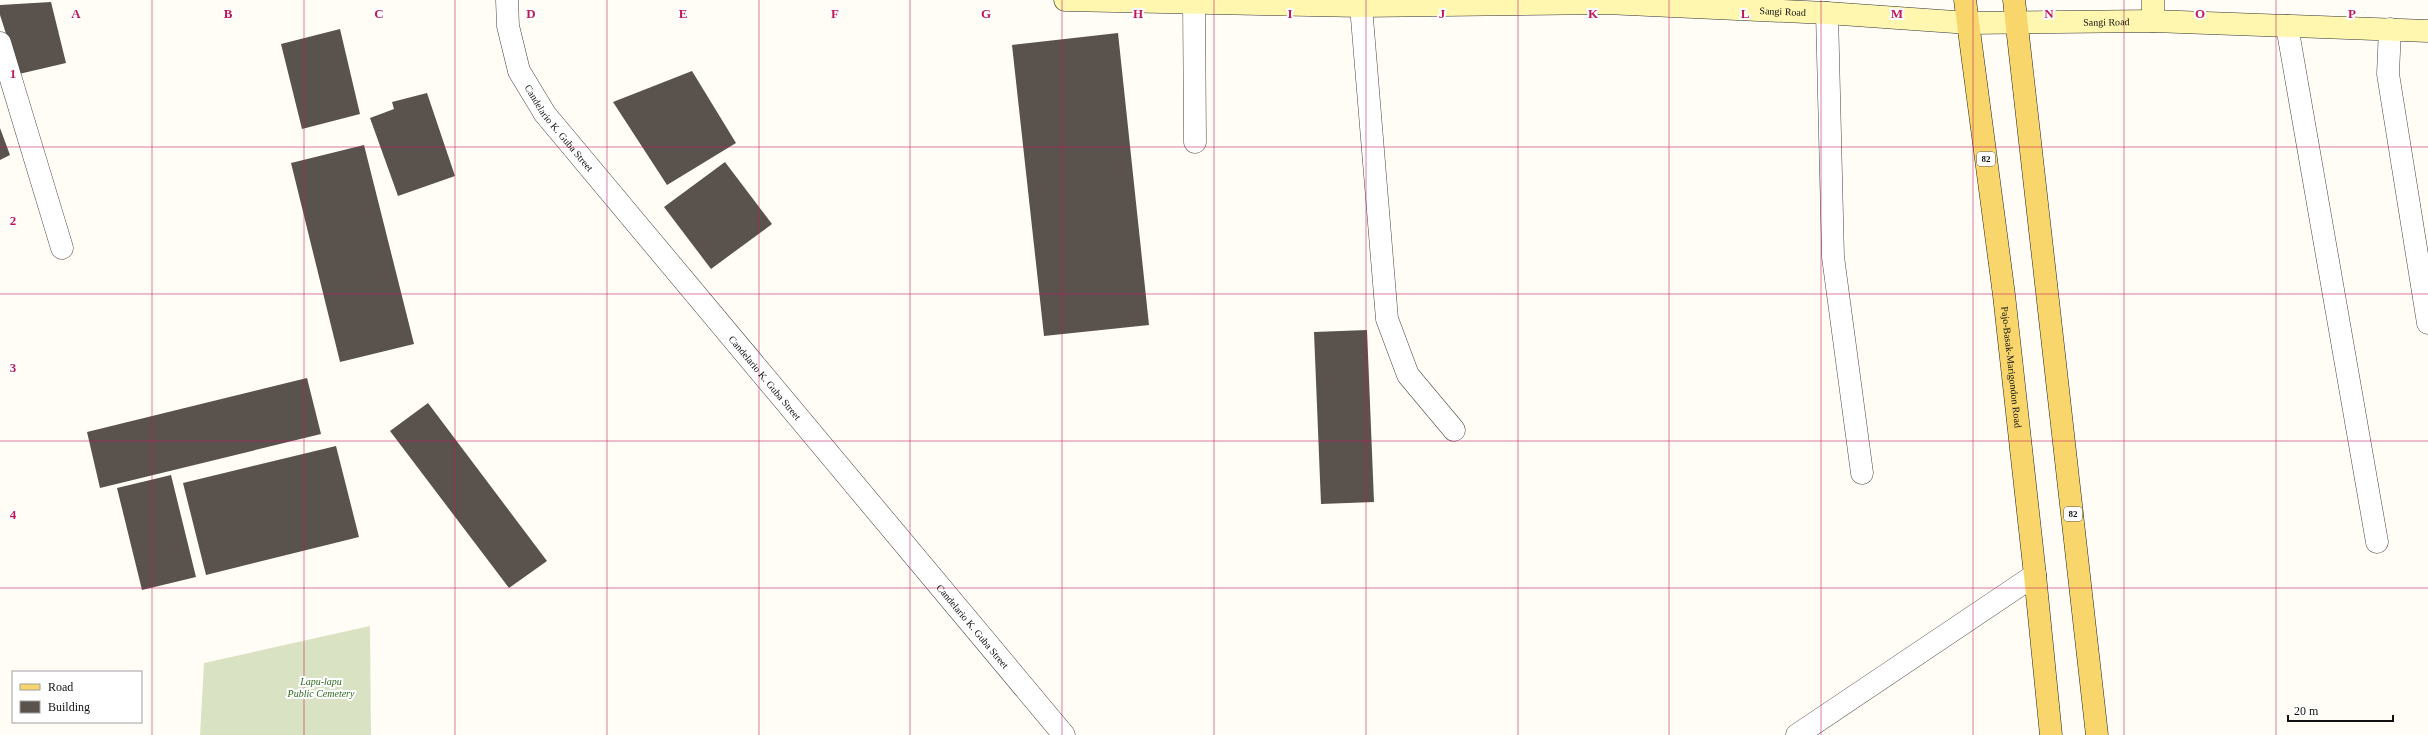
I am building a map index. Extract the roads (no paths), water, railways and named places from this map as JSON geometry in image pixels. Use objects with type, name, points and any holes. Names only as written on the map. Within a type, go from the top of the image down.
[{"type":"main road","name":"Pajo-Basak-Marigondon Road","points":[[1966,0],[2004,295],[2051,735]]},
{"type":"main road","name":"82","points":[[2014,0],[2018,21],[2097,735]]},
{"type":"street","name":"Candelario K. Guba Street","points":[[507,0],[508,26],[519,71],[545,114],[1064,735]]},
{"type":"street","name":"Sangi Road","points":[[1065,0],[1361,6],[1606,2],[1969,22],[2153,21],[2428,31]]},
{"type":"street","points":[[2153,21],[2154,0]]},
{"type":"street","points":[[1194,2],[1195,142]]},
{"type":"street","points":[[1361,6],[1387,319],[1408,375],[1454,430]]},
{"type":"street","points":[[1826,13],[1833,257],[1862,473]]},
{"type":"street","points":[[2287,26],[2377,542]]},
{"type":"street","points":[[2390,29],[2388,74],[2428,323]]},
{"type":"street","points":[[0,44],[62,248]]},
{"type":"street","points":[[1797,735],[2035,574]]},
{"type":"park label","name":"Lapu-lapu Public Cemetery","points":[[321,686]]}]
